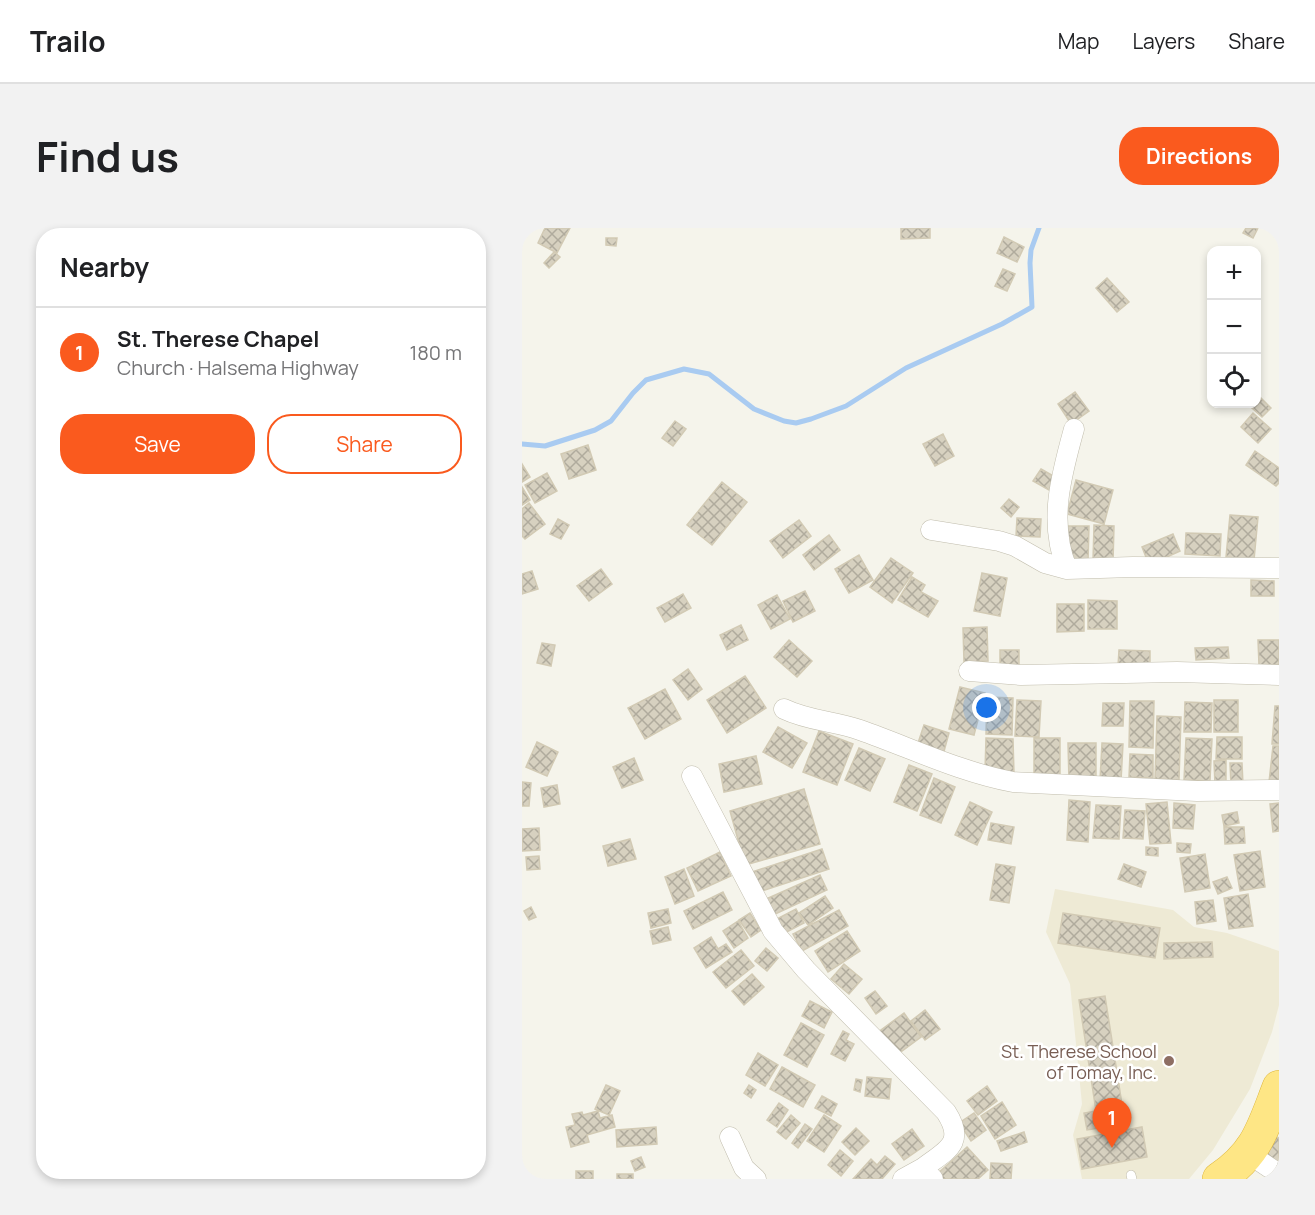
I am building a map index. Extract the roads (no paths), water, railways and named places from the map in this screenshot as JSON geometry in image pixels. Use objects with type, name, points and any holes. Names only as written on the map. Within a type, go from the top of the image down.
[{"type":"highway","points":[[1219,1179],[1249,1154],[1261,1135],[1279,1088]]},
{"type":"street","points":[[1067,569],[1059,550],[1057,519],[1060,483],[1074,429]]},
{"type":"street","points":[[932,530],[1007,543],[1045,563],[1067,569],[1279,568]]},
{"type":"street","points":[[969,671],[1021,675],[1177,672],[1279,675]]},
{"type":"street","points":[[784,709],[802,717],[858,729],[946,764],[986,777],[1013,782],[1197,791],[1279,790]]},
{"type":"street","points":[[692,776],[773,931],[806,970],[946,1112],[953,1123],[956,1133],[954,1140],[928,1173],[903,1179]]},
{"type":"street","points":[[730,1137],[744,1168],[756,1179]]},
{"type":"street","points":[[1249,1154],[1279,1174]]},
{"type":"waterway","points":[[522,444],[545,446],[595,430],[611,421],[646,380],[684,369],[709,374],[754,409],[784,421],[796,423],[846,406],[906,368],[1002,324],[1032,307],[1031,250],[1039,228]]},
{"type":"place","name":"St. Therese School of Tomay, Inc.","points":[[1169,1061]]},
{"type":"place","name":"St. Therese Chapel","points":[[1112,1148]]}]
